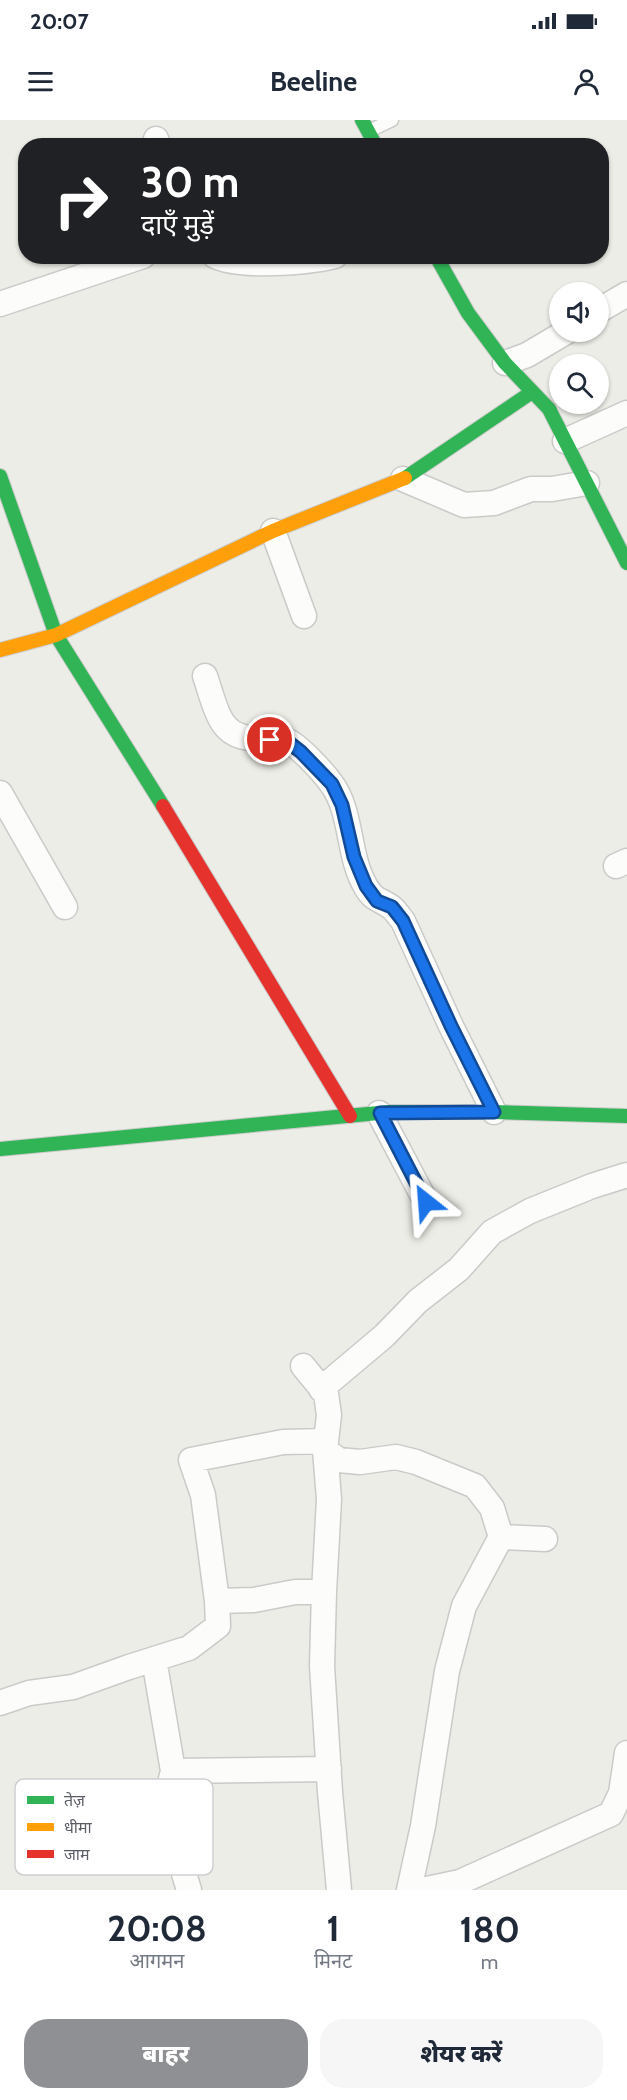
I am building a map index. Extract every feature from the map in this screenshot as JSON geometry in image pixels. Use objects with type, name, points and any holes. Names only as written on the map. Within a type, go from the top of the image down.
[{"type":"street","points":[[0,304],[119,264]]},
{"type":"street","points":[[440,264],[468,313],[505,363],[549,409],[627,563]]},
{"type":"street","points":[[609,305],[627,294]]},
{"type":"street","points":[[505,363],[527,355],[549,342]]},
{"type":"street","points":[[0,650],[56,635],[273,531],[403,479],[532,392]]},
{"type":"street","points":[[565,441],[627,413]]},
{"type":"street","points":[[0,476],[56,635],[189,848],[350,1116]]},
{"type":"street","points":[[403,479],[464,505],[494,503],[531,489],[552,489],[587,483]]},
{"type":"street","points":[[273,531],[304,616]]},
{"type":"street","points":[[205,676],[224,724],[233,732],[252,739],[287,741],[332,784],[342,805],[354,857],[366,886],[377,901],[392,907],[403,921],[451,1026],[494,1112]]},
{"type":"street","points":[[0,793],[65,907]]},
{"type":"street","points":[[0,1149],[380,1113],[494,1112],[627,1116]]},
{"type":"street","points":[[380,1113],[426,1202]]},
{"type":"street","points":[[321,1389],[384,1336],[418,1301],[459,1269],[492,1232],[531,1211],[592,1186],[627,1175]]},
{"type":"street","points":[[303,1366],[326,1394],[329,1415],[325,1445],[329,1498],[322,1666],[339,1890]]},
{"type":"street","points":[[0,1703],[29,1693],[73,1687],[189,1648],[218,1626],[217,1601],[203,1495],[191,1460],[283,1442],[325,1445],[339,1460],[360,1462],[396,1457],[416,1461],[475,1486],[492,1508],[501,1537],[464,1606],[447,1671],[423,1826],[409,1890]]},
{"type":"street","points":[[501,1537],[545,1539]]},
{"type":"street","points":[[217,1601],[254,1600],[295,1592],[324,1592]]},
{"type":"street","points":[[154,1659],[173,1770],[171,1779]]},
{"type":"street","points":[[422,1890],[460,1882],[619,1812],[627,1753]]},
{"type":"street","points":[[173,1770],[329,1769]]},
{"type":"street","points":[[184,1875],[189,1890]]},
{"type":"lane","points":[[365,126],[392,120]]},
{"type":"traffic: fast","points":[[362,120],[372,138]]},
{"type":"traffic: fast","points":[[440,264],[468,313],[505,363],[549,409],[627,563]]},
{"type":"traffic: fast","points":[[405,478],[532,392]]},
{"type":"traffic: fast","points":[[0,476],[56,635],[163,806]]},
{"type":"traffic: fast","points":[[0,1149],[389,1112],[627,1116]]},
{"type":"traffic: slow","points":[[0,650],[56,635],[273,531],[405,478]]},
{"type":"traffic: jam","points":[[163,806],[350,1116]]},
{"type":"route","points":[[270,740],[287,741],[332,784],[342,805],[354,857],[366,886],[377,901],[392,907],[403,921],[451,1026],[494,1112],[380,1113],[426,1202]]}]
